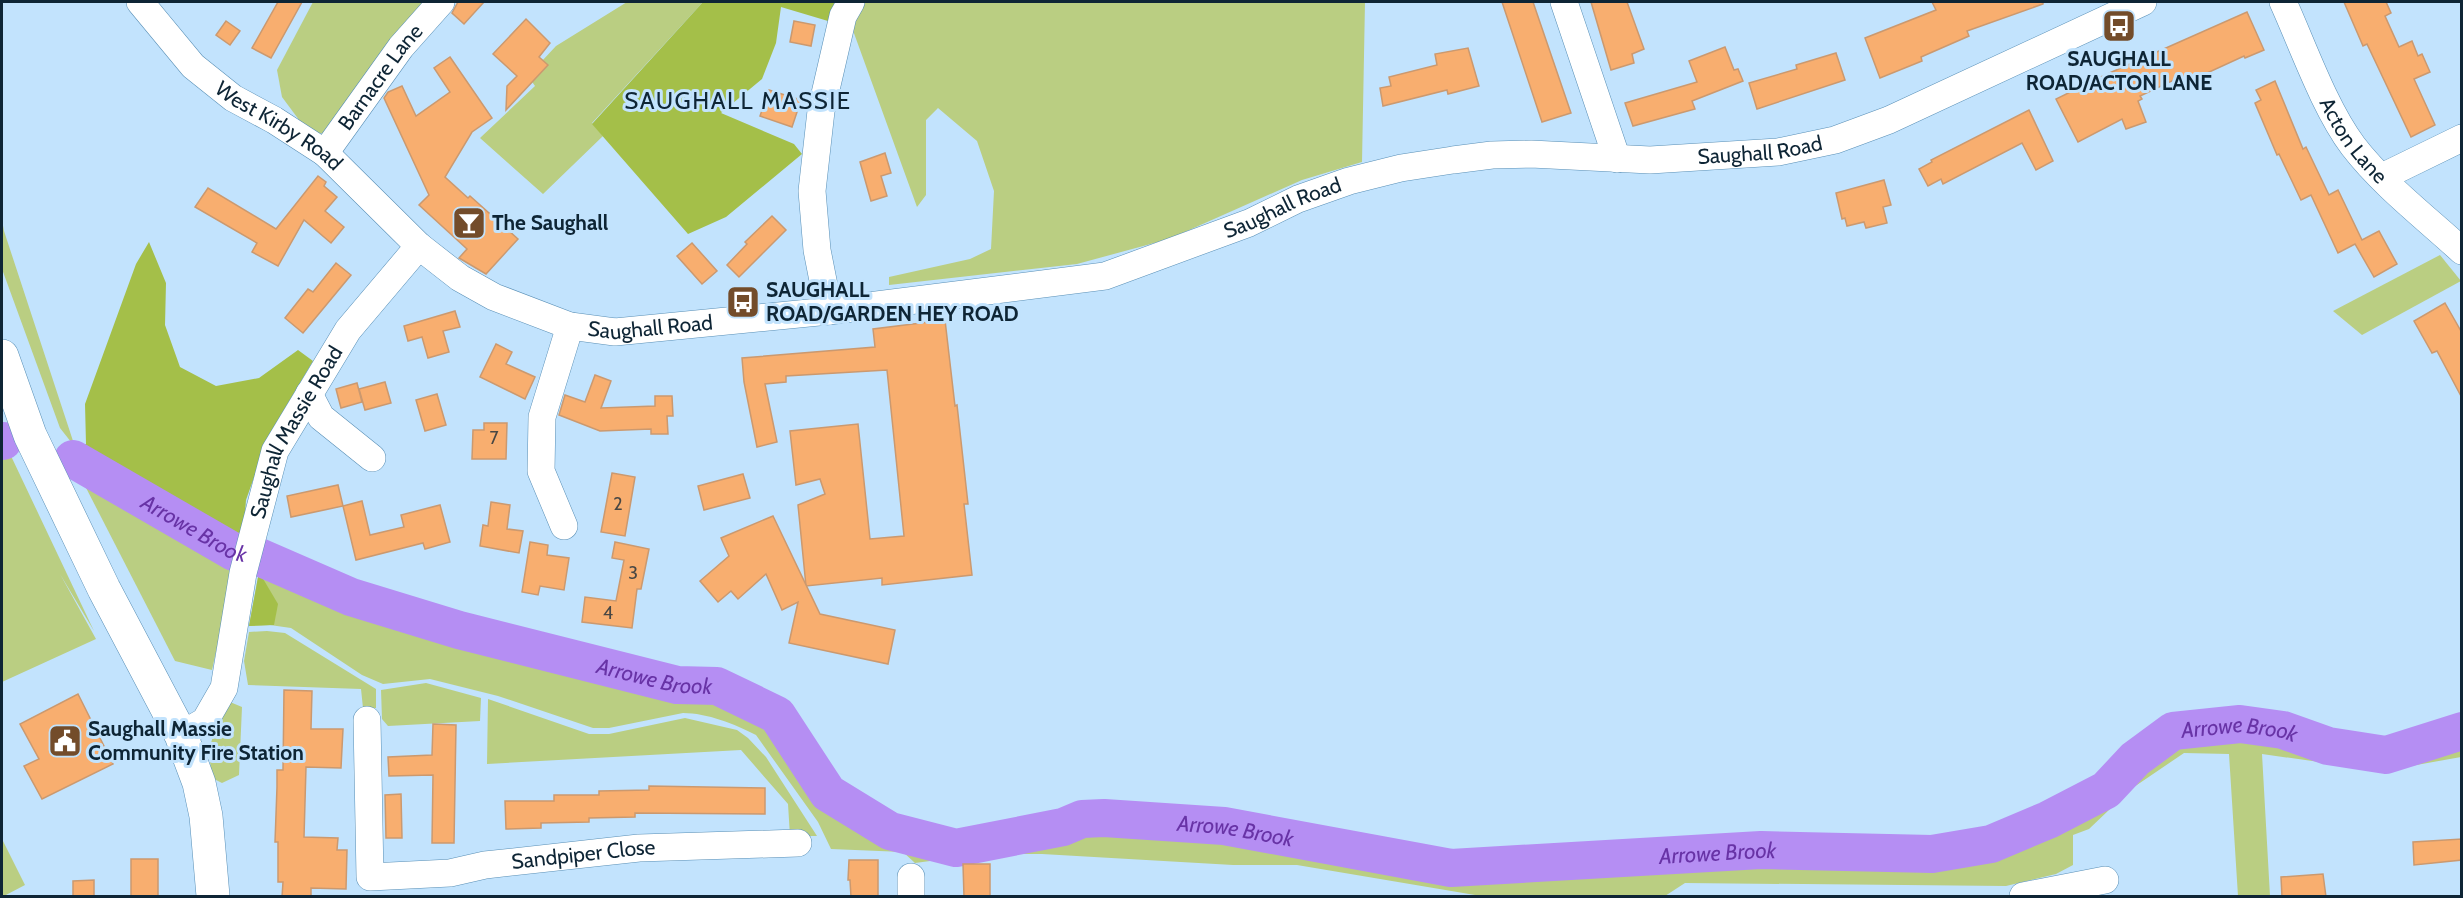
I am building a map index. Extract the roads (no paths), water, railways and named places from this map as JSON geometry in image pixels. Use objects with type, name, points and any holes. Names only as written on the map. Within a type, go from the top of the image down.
[{"type":"main road","points":[[2,356],[30,435],[104,589],[181,735],[199,783],[206,816],[213,897]]},
{"type":"street","name":"West Kirby Road","points":[[140,2],[193,66],[232,98],[274,120],[325,153],[419,246]]},
{"type":"street","name":"Barnacre Lane","points":[[325,153],[401,47],[441,2]]},
{"type":"street","points":[[829,311],[816,250],[812,190],[821,111],[843,16],[851,2]]},
{"type":"street","points":[[1564,2],[1617,159]]},
{"type":"street","name":"Saughall Road","points":[[419,246],[460,278],[494,297],[570,326],[615,332],[829,311],[1105,276],[1249,223],[1299,199],[1349,181],[1401,168],[1492,155],[1531,154],[1650,160],[1778,152],[1835,140],[1889,120],[2112,8],[2143,2]]},
{"type":"street","name":"Acton Lane","points":[[2283,2],[2330,106],[2353,145],[2382,177],[2462,251]]},
{"type":"street","points":[[2382,177],[2462,138]]},
{"type":"street","name":"Saughall Massie Road","points":[[181,735],[205,721],[224,688],[243,573],[275,451],[348,330],[419,246]]},
{"type":"street","points":[[564,526],[541,471],[542,417],[570,326]]},
{"type":"street","points":[[309,394],[321,417],[372,458]]},
{"type":"street","name":"Sandpiper Close","points":[[367,720],[369,887],[450,885],[485,865],[639,848],[798,843]]},
{"type":"street","points":[[2023,897],[2105,880]]},
{"type":"waterway","name":"Arrowe Brook","points":[[73,459],[234,552],[259,557],[351,597],[459,630],[677,685],[717,686],[777,715],[828,793],[890,831],[956,848],[1063,827],[1082,819],[1104,818],[1224,826],[1451,868],[1761,850],[1932,854],[1991,844],[2048,820],[2106,790],[2135,759],[2173,731],[2240,724],[2283,730],[2328,746],[2386,755],[2462,731]]},
{"type":"place","name":"SAUGHALL ROAD/ACTON LANE","points":[[2119,26]]},
{"type":"place","name":"The Saughall","points":[[469,223]]},
{"type":"place","name":"SAUGHALL ROAD/GARDEN HEY ROAD","points":[[743,302]]},
{"type":"place","name":"Saughall Massie Community Fire Station","points":[[65,741]]},
{"type":"district","name":"SAUGHALL MASSIE","points":[[738,101]]}]
